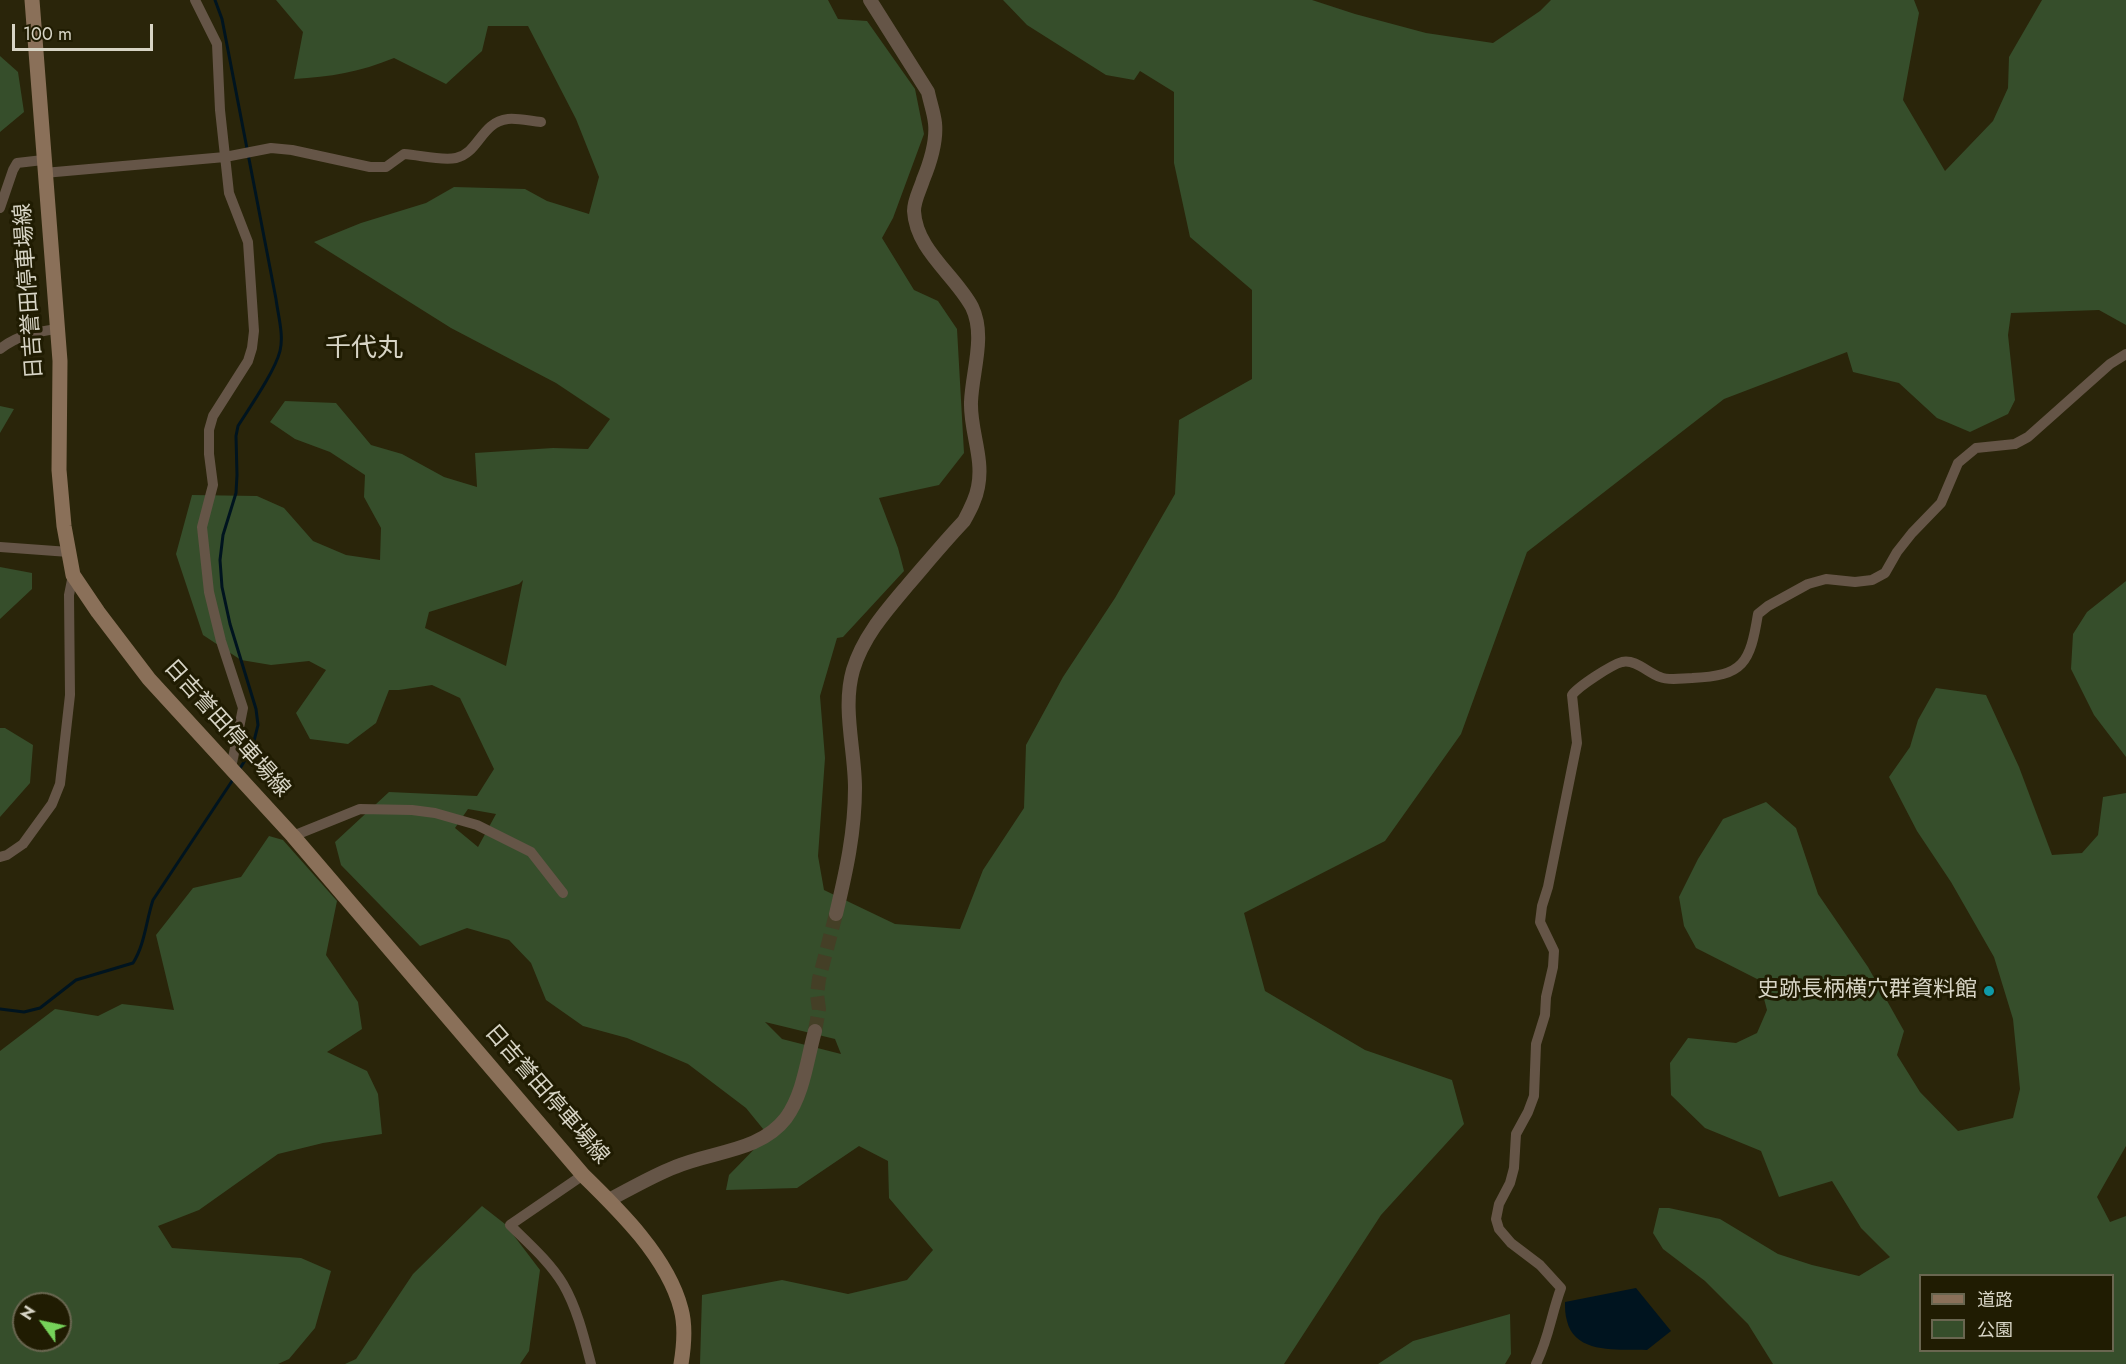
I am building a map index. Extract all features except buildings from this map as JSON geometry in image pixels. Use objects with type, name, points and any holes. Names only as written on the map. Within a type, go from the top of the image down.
[{"type":"main road","name":"日吉誉田停車場線","points":[[32,0],[60,361],[59,470],[73,575],[149,679],[294,836],[659,1260],[671,1281],[681,1310],[684,1340],[681,1364]]},
{"type":"street","points":[[195,0],[217,44],[220,110],[229,193],[248,242],[254,331],[248,361],[213,416],[209,430],[213,485],[202,527],[209,592],[221,641],[243,708],[231,768]]},
{"type":"street","points":[[836,914],[854,829],[855,786],[849,702],[852,671],[865,640],[879,620],[964,521],[978,487],[981,462],[971,402],[977,333],[972,308],[922,238],[916,225],[914,209],[933,150],[935,123],[932,108],[928,92],[870,0]]},
{"type":"street","points":[[0,208],[17,163],[44,167],[225,156],[271,148],[292,150],[361,166],[386,167],[404,154],[457,158],[471,150],[481,135],[494,124],[507,119],[541,122]]},
{"type":"street","points":[[0,349],[13,339],[28,333],[57,329]]},
{"type":"street","points":[[1536,1364],[1550,1333],[1555,1304],[1561,1288],[1540,1265],[1511,1243],[1499,1229],[1496,1219],[1499,1204],[1510,1183],[1514,1168],[1516,1134],[1528,1112],[1533,1096],[1536,1044],[1545,1015],[1546,998],[1553,967],[1554,951],[1540,922],[1577,743],[1572,695],[1578,687],[1622,662],[1633,662],[1662,678],[1713,677],[1728,674],[1744,663],[1754,639],[1758,614],[1808,584],[1826,579],[1855,582],[1872,580],[1885,573],[1897,552],[1912,533],[1941,503],[1958,463],[1976,448],[2016,444],[2028,437],[2110,364],[2126,354]]},
{"type":"street","points":[[0,547],[69,552]]},
{"type":"street","points":[[0,857],[23,844],[52,804],[60,784],[70,695],[69,595],[73,575]]},
{"type":"street","points":[[294,836],[360,809],[435,813],[477,825],[531,852],[563,893]]},
{"type":"street","points":[[609,1200],[675,1167],[754,1144],[774,1132],[787,1117],[796,1100],[815,1031]]},
{"type":"street","points":[[584,1175],[510,1225],[546,1262],[563,1284],[582,1327],[591,1364]]},
{"type":"green space","points":[[276,0],[828,0],[838,19],[867,21],[915,89],[924,134],[893,218],[882,238],[914,290],[938,301],[957,329],[964,453],[939,485],[879,498],[904,571],[843,637],[837,638],[820,696],[825,758],[818,856],[824,890],[895,924],[960,929],[983,870],[1024,808],[1026,745],[1063,677],[1115,598],[1175,494],[1179,420],[1252,379],[1252,290],[1190,237],[1174,163],[1174,92],[1140,71],[1134,80],[1106,75],[1027,25],[1003,0],[1312,0],[1426,33],[1493,43],[1540,11],[1551,0],[1914,0],[1919,13],[1903,100],[1945,171],[1993,121],[2008,88],[2009,57],[2042,0],[2126,0],[2126,325],[2099,310],[2011,313],[2008,335],[2015,400],[2008,414],[1970,432],[1937,418],[1899,383],[1853,372],[1847,352],[1724,399],[1527,552],[1461,734],[1385,841],[1244,913],[1265,991],[1365,1050],[1452,1080],[1464,1124],[1381,1215],[1284,1364],[700,1364],[702,1295],[782,1280],[848,1294],[907,1280],[933,1250],[889,1198],[888,1161],[859,1146],[797,1188],[726,1190],[729,1175],[768,1135],[746,1108],[688,1064],[627,1038],[583,1026],[546,1000],[531,963],[509,940],[467,928],[420,946],[341,865],[335,842],[389,792],[477,796],[494,769],[460,698],[432,685],[389,690],[376,723],[348,744],[310,739],[296,713],[326,670],[309,661],[271,665],[241,660],[203,635],[176,554],[192,495],[257,496],[284,508],[313,541],[346,555],[380,560],[381,528],[364,497],[365,475],[330,452],[295,439],[270,422],[285,401],[336,403],[371,445],[402,454],[444,477],[477,487],[475,453],[553,448],[588,449],[610,419],[556,383],[451,328],[314,242],[361,223],[426,203],[454,187],[525,189],[547,201],[589,214],[599,177],[576,119],[528,26],[488,26],[482,51],[446,84],[394,58],[345,73],[294,79],[303,32]],"holes":[[[523,580],[506,666],[425,628],[429,612],[519,584]],[[468,809],[496,814],[478,847],[455,828]],[[765,1022],[835,1039],[841,1054],[782,1039]]]},
{"type":"green space","points":[[0,56],[18,72],[24,112],[0,132]]},
{"type":"green space","points":[[0,406],[14,409],[0,433]]},
{"type":"green space","points":[[0,567],[32,573],[32,589],[0,619]]},
{"type":"green space","points":[[2126,581],[2126,757],[2094,715],[2071,669],[2073,634],[2087,612]]},
{"type":"green space","points":[[1936,688],[1986,695],[2019,767],[2052,855],[2082,853],[2098,835],[2103,797],[2126,793],[2126,1146],[2097,1197],[2110,1222],[2126,1216],[2126,1364],[1773,1364],[1748,1324],[1705,1281],[1663,1249],[1653,1233],[1659,1208],[1669,1208],[1720,1219],[1778,1254],[1859,1276],[1890,1257],[1861,1228],[1832,1181],[1779,1197],[1761,1151],[1705,1128],[1671,1095],[1670,1063],[1688,1038],[1736,1043],[1757,1033],[1767,1010],[1759,980],[1696,948],[1684,926],[1679,897],[1698,859],[1723,819],[1766,802],[1796,828],[1818,894],[1868,967],[1904,1031],[1897,1055],[1920,1092],[1958,1131],[2013,1118],[2020,1089],[2013,1019],[1994,957],[1951,882],[1917,831],[1889,777],[1910,747],[1918,720]]},
{"type":"green space","points":[[0,728],[5,728],[33,745],[30,783],[0,817]]},
{"type":"green space","points":[[269,836],[283,840],[337,901],[326,955],[358,1002],[362,1029],[327,1052],[367,1071],[378,1094],[382,1134],[323,1143],[278,1154],[199,1210],[158,1226],[172,1248],[301,1258],[331,1271],[315,1328],[289,1359],[278,1364],[0,1364],[0,1051],[55,1009],[98,1016],[122,1004],[174,1010],[156,935],[193,888],[241,877]]},
{"type":"green space","points":[[482,1206],[505,1224],[540,1270],[529,1351],[520,1364],[345,1364],[356,1359],[413,1274]]},
{"type":"green space","points":[[1510,1314],[1511,1354],[1505,1364],[1378,1364],[1413,1341]]},
{"type":"water","points":[[1636,1288],[1671,1331],[1647,1350],[1600,1348],[1579,1340],[1572,1332],[1566,1319],[1565,1302]]},
{"type":"waterway","points":[[215,0],[222,19],[276,299],[281,338],[280,351],[273,368],[238,426],[236,493],[223,535],[220,560],[222,587],[230,624],[256,709],[258,725],[252,749],[239,770]]},
{"type":"waterway","points":[[0,1009],[24,1012],[40,1008],[76,980],[133,963],[143,940],[153,900],[234,778]]},
{"type":"tunnel","points":[[815,1031],[819,1009],[817,995],[819,979],[836,914]]},
{"type":"place","name":"史跡長柄横穴群資料館","points":[[1989,991]]},
{"type":"district","name":"千代丸","points":[[364,350]]}]
